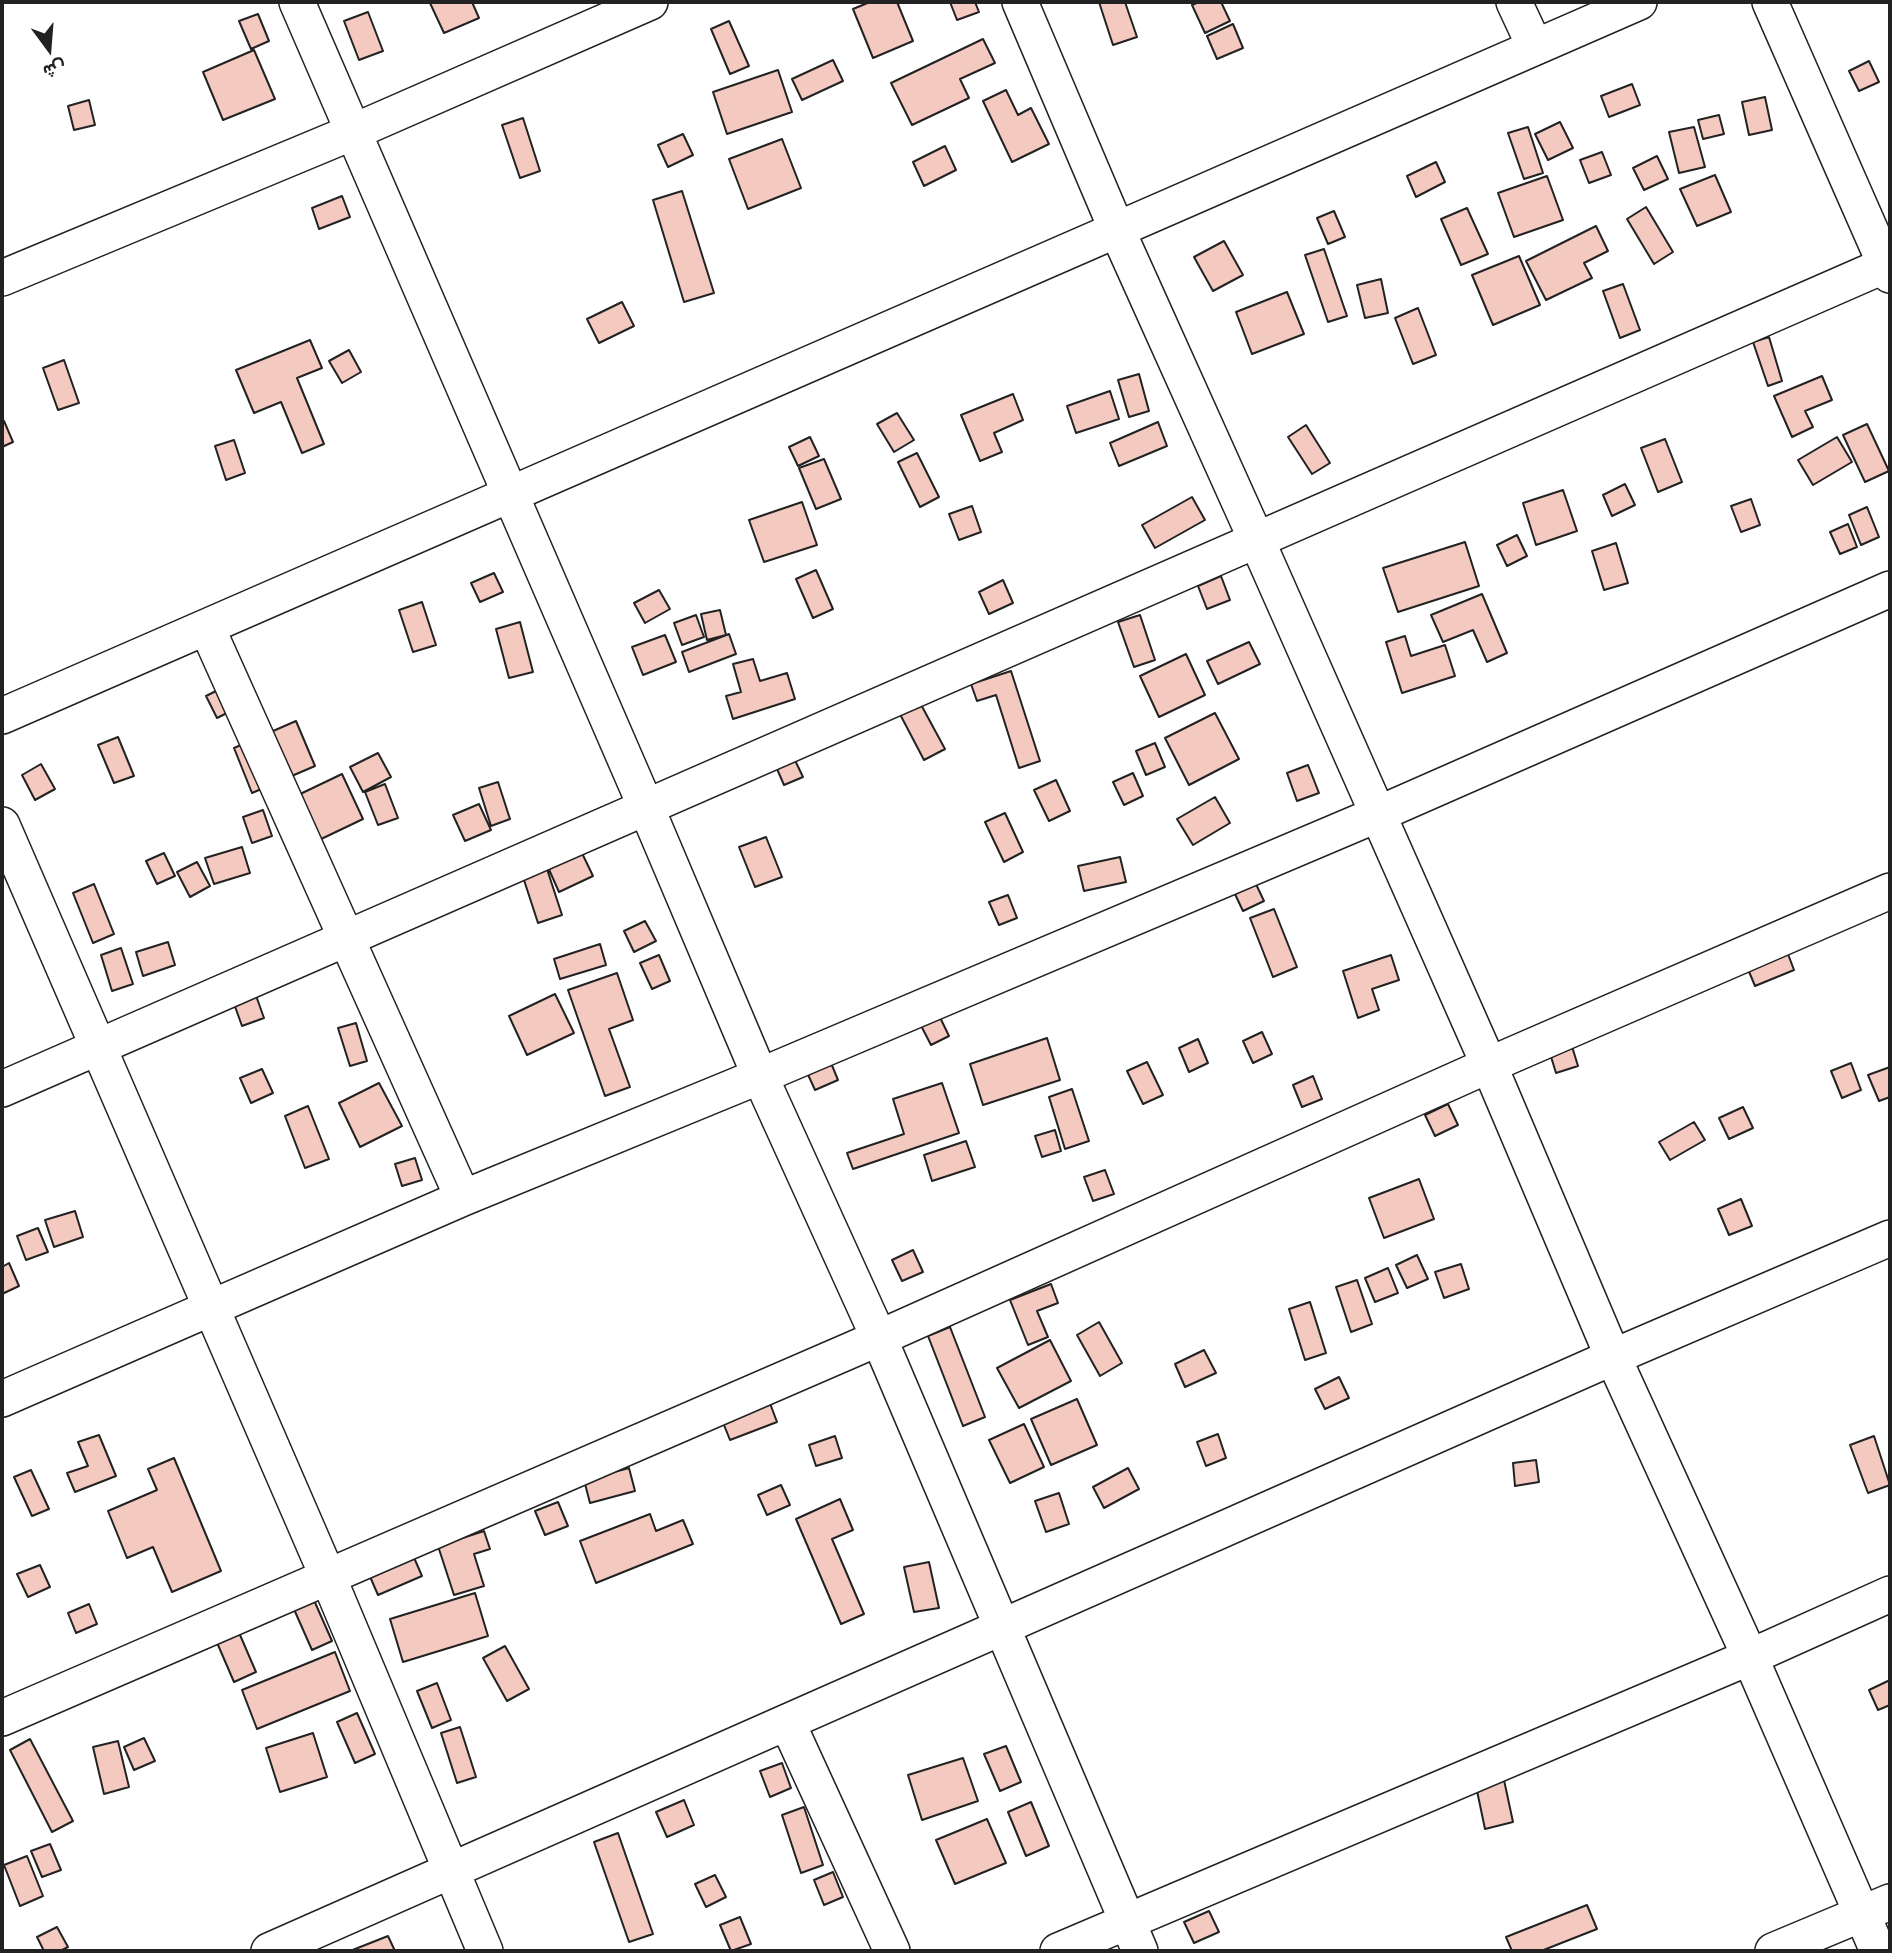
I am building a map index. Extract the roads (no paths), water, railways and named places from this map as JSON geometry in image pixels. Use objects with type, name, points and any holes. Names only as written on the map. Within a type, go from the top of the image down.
[{"type":"street","points":[[297,2],[760,1076],[879,1338],[1134,1936]]},
{"type":"street","points":[[2,278],[353,132],[650,2]]},
{"type":"street","points":[[1020,2],[1117,230],[1489,1065],[1613,1356],[1750,1657],[1876,1908],[1878,1951]]},
{"type":"street","points":[[1514,2],[1535,47]]},
{"type":"street","points":[[2,716],[1639,2]]},
{"type":"street","points":[[2,1088],[1889,268],[1770,2]]},
{"type":"street","points":[[2,1399],[463,1198],[760,1076],[1376,815],[1890,589]]},
{"type":"street","points":[[207,628],[463,1198]]},
{"type":"street","points":[[2,825],[328,1577],[485,1951]]},
{"type":"street","points":[[2,1718],[879,1338],[1489,1065],[1890,891]]},
{"type":"street","points":[[269,1951],[1613,1356],[1890,1238]]},
{"type":"street","points":[[1058,1951],[1134,1936],[1890,1594]]},
{"type":"street","points":[[787,1722],[892,1951]]},
{"type":"street","points":[[1773,1951],[1876,1908]]}]
